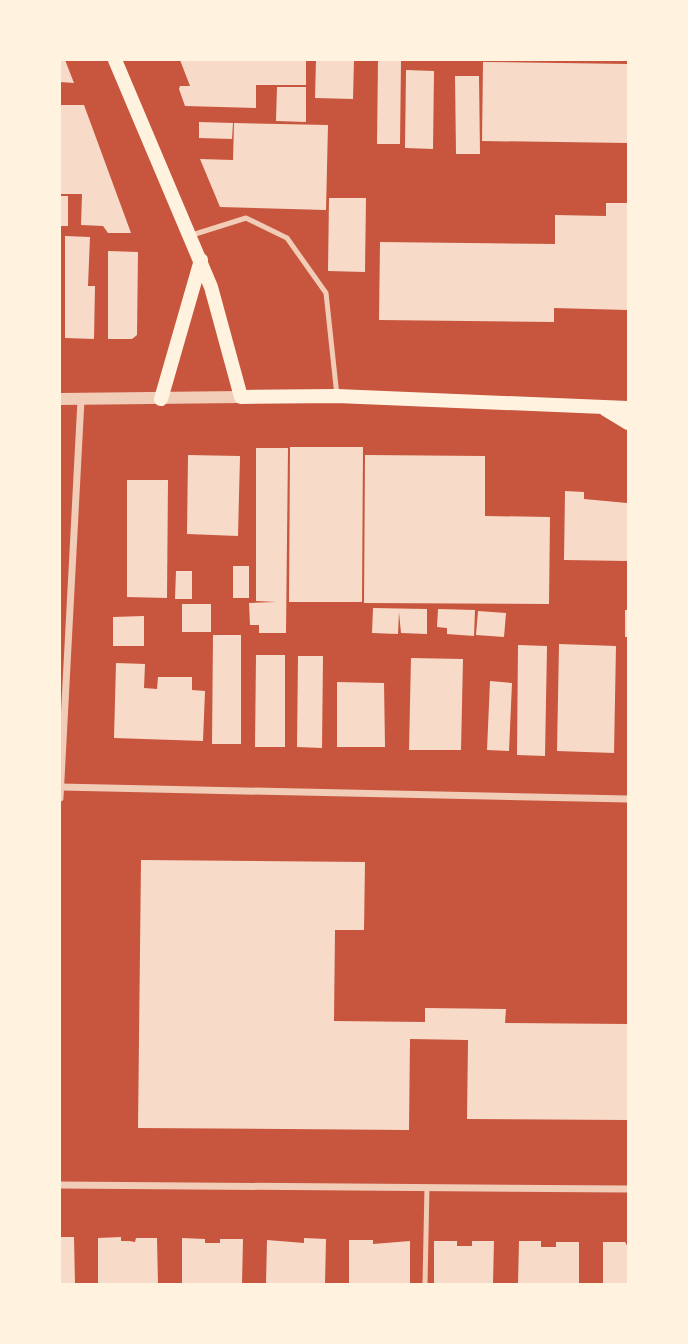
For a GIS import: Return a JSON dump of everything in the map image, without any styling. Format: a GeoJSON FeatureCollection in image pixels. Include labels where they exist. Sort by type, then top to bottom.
{"type":"FeatureCollection","features":[{"type":"Feature","properties":{"kind":"main road"},"geometry":{"type":"LineString","coordinates":[[115,60],[201,260],[241,397],[337,396],[628,408]]}},
{"type":"Feature","properties":{"kind":"main road"},"geometry":{"type":"LineString","coordinates":[[160,399],[171,354],[201,260]]}},
{"type":"Feature","properties":{"kind":"main road"},"geometry":{"type":"LineString","coordinates":[[603,408],[628,423]]}},
{"type":"Feature","properties":{"kind":"street"},"geometry":{"type":"LineString","coordinates":[[60,400],[241,397]]}},
{"type":"Feature","properties":{"kind":"street"},"geometry":{"type":"LineString","coordinates":[[60,798],[81,400]]}},
{"type":"Feature","properties":{"kind":"street"},"geometry":{"type":"LineString","coordinates":[[61,787],[628,799]]}},
{"type":"Feature","properties":{"kind":"street"},"geometry":{"type":"LineString","coordinates":[[60,1185],[628,1189]]}},
{"type":"Feature","properties":{"kind":"lane"},"geometry":{"type":"LineString","coordinates":[[191,235],[246,218],[287,238],[327,293],[337,396]]}},
{"type":"Feature","properties":{"kind":"lane"},"geometry":{"type":"LineString","coordinates":[[425,1284],[427,1187]]}},
{"type":"Feature","properties":{"kind":"building"},"geometry":{"type":"Polygon","coordinates":[[[60,60],[65,60],[74,83],[60,82],[60,60]]]}},
{"type":"Feature","properties":{"kind":"building"},"geometry":{"type":"Polygon","coordinates":[[[180,60],[306,60],[306,85],[256,85],[256,108],[185,106],[179,89],[180,86],[190,86],[180,60]]]}},
{"type":"Feature","properties":{"kind":"building"},"geometry":{"type":"Polygon","coordinates":[[[316,60],[354,60],[353,99],[315,98],[316,60]]]}},
{"type":"Feature","properties":{"kind":"building"},"geometry":{"type":"Polygon","coordinates":[[[378,61],[401,61],[400,144],[377,144],[378,61]]]}},
{"type":"Feature","properties":{"kind":"building"},"geometry":{"type":"Polygon","coordinates":[[[483,62],[628,64],[628,143],[482,141],[483,62]]]}},
{"type":"Feature","properties":{"kind":"building"},"geometry":{"type":"Polygon","coordinates":[[[406,70],[434,71],[433,149],[405,148],[406,70]]]}},
{"type":"Feature","properties":{"kind":"building"},"geometry":{"type":"Polygon","coordinates":[[[455,76],[479,76],[480,154],[456,154],[455,76]]]}},
{"type":"Feature","properties":{"kind":"building"},"geometry":{"type":"Polygon","coordinates":[[[277,87],[306,87],[306,122],[276,121],[277,87]]]}},
{"type":"Feature","properties":{"kind":"building"},"geometry":{"type":"Polygon","coordinates":[[[60,105],[84,105],[131,233],[108,233],[103,226],[81,225],[82,194],[60,194],[60,105]]]}},
{"type":"Feature","properties":{"kind":"building"},"geometry":{"type":"Polygon","coordinates":[[[199,122],[233,123],[232,139],[199,138],[199,122]]]}},
{"type":"Feature","properties":{"kind":"building"},"geometry":{"type":"Polygon","coordinates":[[[234,123],[328,125],[326,210],[220,207],[200,159],[233,160],[234,123]]]}},
{"type":"Feature","properties":{"kind":"building"},"geometry":{"type":"Polygon","coordinates":[[[60,196],[68,196],[68,226],[60,226],[60,196]]]}},
{"type":"Feature","properties":{"kind":"building"},"geometry":{"type":"Polygon","coordinates":[[[329,198],[366,198],[365,272],[328,271],[329,198]]]}},
{"type":"Feature","properties":{"kind":"building"},"geometry":{"type":"Polygon","coordinates":[[[606,203],[628,203],[628,310],[554,308],[554,322],[379,320],[380,242],[555,244],[555,215],[606,216],[606,203]]]}},
{"type":"Feature","properties":{"kind":"building"},"geometry":{"type":"Polygon","coordinates":[[[65,236],[90,237],[88,286],[95,286],[94,339],[65,338],[65,236]]]}},
{"type":"Feature","properties":{"kind":"building"},"geometry":{"type":"Polygon","coordinates":[[[108,251],[138,252],[137,335],[132,339],[108,339],[108,251]]]}},
{"type":"Feature","properties":{"kind":"building"},"geometry":{"type":"Polygon","coordinates":[[[290,447],[363,447],[362,602],[289,602],[290,447]]]}},
{"type":"Feature","properties":{"kind":"building"},"geometry":{"type":"Polygon","coordinates":[[[256,448],[288,448],[286,633],[259,633],[259,625],[250,625],[249,603],[277,602],[256,601],[256,448]]]}},
{"type":"Feature","properties":{"kind":"building"},"geometry":{"type":"Polygon","coordinates":[[[188,455],[240,456],[238,536],[187,534],[188,455]]]}},
{"type":"Feature","properties":{"kind":"building"},"geometry":{"type":"Polygon","coordinates":[[[365,455],[485,456],[485,516],[550,517],[549,604],[364,603],[365,455]]]}},
{"type":"Feature","properties":{"kind":"building"},"geometry":{"type":"Polygon","coordinates":[[[127,480],[168,480],[167,598],[127,597],[127,480]]]}},
{"type":"Feature","properties":{"kind":"building"},"geometry":{"type":"Polygon","coordinates":[[[565,491],[584,492],[584,499],[627,503],[628,561],[564,560],[565,491]]]}},
{"type":"Feature","properties":{"kind":"building"},"geometry":{"type":"Polygon","coordinates":[[[233,566],[249,566],[249,598],[233,598],[233,566]]]}},
{"type":"Feature","properties":{"kind":"building"},"geometry":{"type":"Polygon","coordinates":[[[176,571],[192,571],[192,599],[175,599],[176,571]]]}},
{"type":"Feature","properties":{"kind":"building"},"geometry":{"type":"Polygon","coordinates":[[[182,604],[211,604],[211,632],[182,632],[182,604]]]}},
{"type":"Feature","properties":{"kind":"building"},"geometry":{"type":"Polygon","coordinates":[[[373,608],[427,609],[427,634],[401,633],[399,612],[398,634],[372,633],[373,608]]]}},
{"type":"Feature","properties":{"kind":"building"},"geometry":{"type":"Polygon","coordinates":[[[438,609],[475,610],[474,636],[447,634],[447,628],[437,627],[438,609]]]}},
{"type":"Feature","properties":{"kind":"building"},"geometry":{"type":"Polygon","coordinates":[[[625,610],[628,610],[628,637],[625,637],[625,610]]]}},
{"type":"Feature","properties":{"kind":"building"},"geometry":{"type":"Polygon","coordinates":[[[478,611],[506,613],[504,637],[476,635],[478,611]]]}},
{"type":"Feature","properties":{"kind":"building"},"geometry":{"type":"Polygon","coordinates":[[[144,616],[144,646],[113,646],[113,617],[144,616]]]}},
{"type":"Feature","properties":{"kind":"building"},"geometry":{"type":"Polygon","coordinates":[[[213,635],[241,635],[241,744],[212,744],[213,635]]]}},
{"type":"Feature","properties":{"kind":"building"},"geometry":{"type":"Polygon","coordinates":[[[559,644],[616,646],[614,753],[557,751],[559,644]]]}},
{"type":"Feature","properties":{"kind":"building"},"geometry":{"type":"Polygon","coordinates":[[[518,645],[547,646],[545,756],[517,755],[518,645]]]}},
{"type":"Feature","properties":{"kind":"building"},"geometry":{"type":"Polygon","coordinates":[[[256,655],[285,655],[285,747],[255,747],[256,655]]]}},
{"type":"Feature","properties":{"kind":"building"},"geometry":{"type":"Polygon","coordinates":[[[298,656],[323,656],[322,748],[297,747],[298,656]]]}},
{"type":"Feature","properties":{"kind":"building"},"geometry":{"type":"Polygon","coordinates":[[[411,658],[463,659],[461,750],[409,750],[411,658]]]}},
{"type":"Feature","properties":{"kind":"building"},"geometry":{"type":"Polygon","coordinates":[[[116,663],[145,664],[144,688],[157,689],[158,677],[192,677],[192,690],[205,691],[203,741],[114,738],[116,663]]]}},
{"type":"Feature","properties":{"kind":"building"},"geometry":{"type":"Polygon","coordinates":[[[490,681],[512,683],[509,751],[487,750],[490,681]]]}},
{"type":"Feature","properties":{"kind":"building"},"geometry":{"type":"Polygon","coordinates":[[[337,682],[384,683],[385,747],[337,747],[337,682]]]}},
{"type":"Feature","properties":{"kind":"building"},"geometry":{"type":"Polygon","coordinates":[[[141,860],[365,862],[364,930],[335,930],[334,1021],[425,1022],[425,1008],[506,1009],[505,1023],[628,1024],[628,1120],[467,1119],[468,1040],[410,1039],[409,1130],[138,1128],[141,860]]]}},
{"type":"Feature","properties":{"kind":"building"},"geometry":{"type":"Polygon","coordinates":[[[60,1237],[74,1237],[75,1284],[60,1284],[60,1237]]]}},
{"type":"Feature","properties":{"kind":"building"},"geometry":{"type":"Polygon","coordinates":[[[121,1237],[121,1241],[135,1242],[136,1238],[157,1238],[158,1284],[98,1284],[98,1238],[121,1237]]]}},
{"type":"Feature","properties":{"kind":"building"},"geometry":{"type":"Polygon","coordinates":[[[182,1238],[205,1239],[205,1243],[220,1243],[220,1239],[243,1239],[242,1284],[182,1284],[182,1238]]]}},
{"type":"Feature","properties":{"kind":"building"},"geometry":{"type":"Polygon","coordinates":[[[304,1238],[326,1239],[325,1284],[266,1284],[267,1240],[304,1243],[304,1238]]]}},
{"type":"Feature","properties":{"kind":"building"},"geometry":{"type":"Polygon","coordinates":[[[349,1240],[373,1240],[373,1244],[410,1241],[410,1284],[349,1284],[349,1240]]]}},
{"type":"Feature","properties":{"kind":"building"},"geometry":{"type":"Polygon","coordinates":[[[434,1241],[457,1241],[457,1246],[472,1246],[472,1241],[494,1241],[493,1284],[434,1284],[434,1241]]]}},
{"type":"Feature","properties":{"kind":"building"},"geometry":{"type":"Polygon","coordinates":[[[519,1241],[541,1241],[541,1247],[556,1247],[556,1242],[579,1242],[579,1284],[518,1284],[519,1241]]]}},
{"type":"Feature","properties":{"kind":"building"},"geometry":{"type":"Polygon","coordinates":[[[603,1242],[625,1242],[628,1247],[628,1284],[603,1284],[603,1242]]]}}]}
